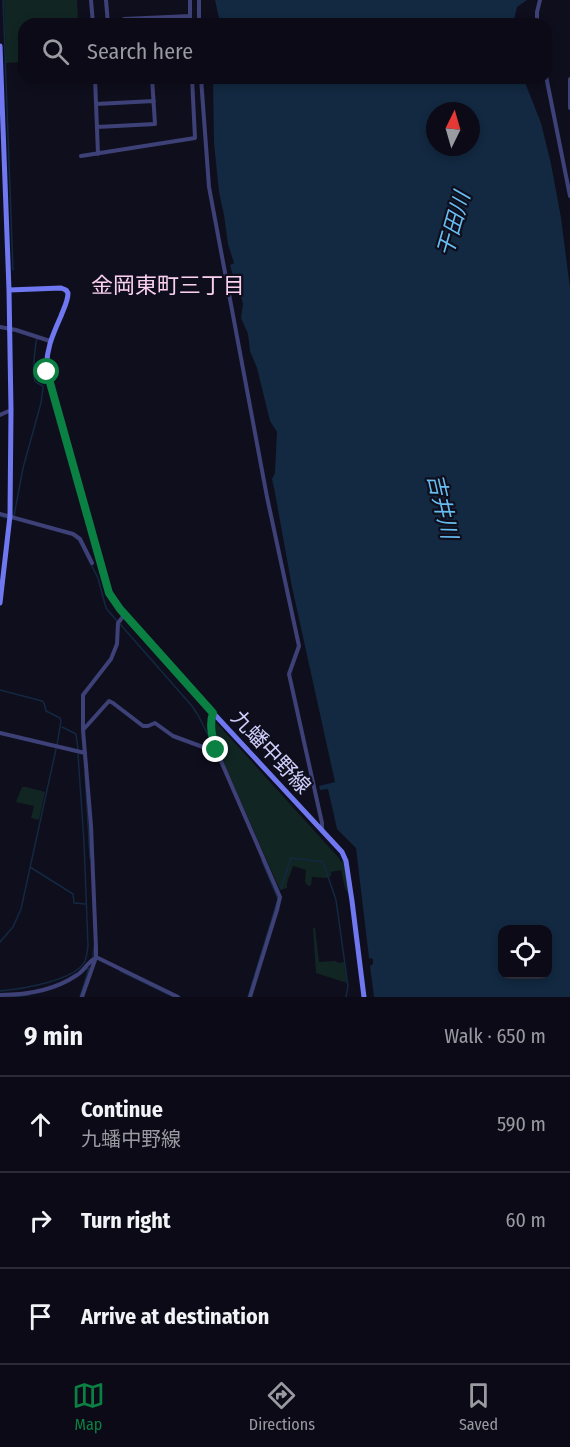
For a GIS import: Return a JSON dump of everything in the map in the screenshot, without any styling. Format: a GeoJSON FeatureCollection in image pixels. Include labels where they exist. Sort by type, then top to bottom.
{"type":"FeatureCollection","features":[{"type":"Feature","properties":{"kind":"main road"},"geometry":{"type":"LineString","coordinates":[[0,46],[10,329],[10,516],[0,603]]}},
{"type":"Feature","properties":{"kind":"main road","name":"九蟠中野線"},"geometry":{"type":"LineString","coordinates":[[9,290],[61,288],[67,291],[69,295],[67,303],[50,341],[46,364],[112,599],[213,713],[342,852],[352,901],[364,997]]}},
{"type":"Feature","properties":{"kind":"street"},"geometry":{"type":"LineString","coordinates":[[91,0],[92,18]]}},
{"type":"Feature","properties":{"kind":"street"},"geometry":{"type":"LineString","coordinates":[[106,0],[108,18]]}},
{"type":"Feature","properties":{"kind":"street"},"geometry":{"type":"LineString","coordinates":[[146,18],[190,16],[190,0]]}},
{"type":"Feature","properties":{"kind":"street"},"geometry":{"type":"LineString","coordinates":[[199,0],[199,18]]}},
{"type":"Feature","properties":{"kind":"street"},"geometry":{"type":"LineString","coordinates":[[537,18],[540,0]]}},
{"type":"Feature","properties":{"kind":"street"},"geometry":{"type":"LineString","coordinates":[[570,79],[570,108]]}},
{"type":"Feature","properties":{"kind":"street"},"geometry":{"type":"LineString","coordinates":[[95,84],[98,154]]}},
{"type":"Feature","properties":{"kind":"street"},"geometry":{"type":"LineString","coordinates":[[97,127],[155,124],[151,84]]}},
{"type":"Feature","properties":{"kind":"street"},"geometry":{"type":"LineString","coordinates":[[81,156],[195,138],[192,84]]}},
{"type":"Feature","properties":{"kind":"street"},"geometry":{"type":"LineString","coordinates":[[201,84],[209,187],[267,497],[299,645],[289,675],[322,831]]}},
{"type":"Feature","properties":{"kind":"street"},"geometry":{"type":"LineString","coordinates":[[548,84],[570,196]]}},
{"type":"Feature","properties":{"kind":"street"},"geometry":{"type":"LineString","coordinates":[[96,104],[154,101]]}},
{"type":"Feature","properties":{"kind":"street"},"geometry":{"type":"LineString","coordinates":[[0,327],[50,341]]}},
{"type":"Feature","properties":{"kind":"street"},"geometry":{"type":"LineString","coordinates":[[0,415],[10,411]]}},
{"type":"Feature","properties":{"kind":"street"},"geometry":{"type":"LineString","coordinates":[[0,514],[73,534],[80,539],[92,562]]}},
{"type":"Feature","properties":{"kind":"street"},"geometry":{"type":"LineString","coordinates":[[82,997],[95,958],[93,874],[84,753],[83,695],[111,659],[117,644],[119,622],[125,614]]}},
{"type":"Feature","properties":{"kind":"street"},"geometry":{"type":"LineString","coordinates":[[83,730],[109,701],[141,725],[146,727],[155,723],[173,736],[216,750]]}},
{"type":"Feature","properties":{"kind":"street"},"geometry":{"type":"LineString","coordinates":[[213,713],[211,716],[214,745],[280,897],[250,997]]}},
{"type":"Feature","properties":{"kind":"street"},"geometry":{"type":"LineString","coordinates":[[0,733],[84,753]]}},
{"type":"Feature","properties":{"kind":"street"},"geometry":{"type":"LineString","coordinates":[[0,995],[19,995],[56,985],[78,974],[95,958]]}},
{"type":"Feature","properties":{"kind":"street"},"geometry":{"type":"LineString","coordinates":[[95,958],[178,997]]}},
{"type":"Feature","properties":{"kind":"green space"},"geometry":{"type":"Polygon","coordinates":[[[4,0],[77,0],[78,18],[18,18],[18,62],[6,63],[4,0]]]}},
{"type":"Feature","properties":{"kind":"green space"},"geometry":{"type":"Polygon","coordinates":[[[214,720],[341,862],[344,861],[349,895],[341,870],[331,872],[331,876],[327,878],[312,877],[309,886],[305,881],[306,870],[293,866],[287,888],[280,890],[215,743],[214,720]]]}},
{"type":"Feature","properties":{"kind":"green space"},"geometry":{"type":"Polygon","coordinates":[[[22,787],[45,792],[39,820],[31,818],[34,806],[16,802],[22,787]]]}},
{"type":"Feature","properties":{"kind":"green space"},"geometry":{"type":"Polygon","coordinates":[[[313,928],[315,928],[319,962],[344,962],[347,983],[316,973],[313,928]]]}},
{"type":"Feature","properties":{"kind":"water"},"geometry":{"type":"Polygon","coordinates":[[[215,0],[527,0],[517,7],[514,18],[219,18],[215,0]]]}},
{"type":"Feature","properties":{"kind":"water"},"geometry":{"type":"Polygon","coordinates":[[[213,84],[526,84],[541,123],[551,164],[570,288],[570,997],[374,997],[370,966],[373,964],[373,959],[369,958],[356,848],[337,829],[328,789],[320,790],[319,786],[335,782],[292,587],[272,479],[275,473],[277,432],[270,421],[257,368],[250,351],[248,334],[241,318],[243,304],[239,290],[242,284],[235,283],[230,265],[234,263],[228,244],[214,143],[213,84]]]}},
{"type":"Feature","properties":{"kind":"waterway"},"geometry":{"type":"LineString","coordinates":[[3,0],[13,270]]}},
{"type":"Feature","properties":{"kind":"waterway"},"geometry":{"type":"LineString","coordinates":[[14,516],[23,468],[43,388],[34,378],[37,338]]}},
{"type":"Feature","properties":{"kind":"waterway"},"geometry":{"type":"LineString","coordinates":[[0,516],[6,518]]}},
{"type":"Feature","properties":{"kind":"waterway"},"geometry":{"type":"LineString","coordinates":[[78,539],[98,578],[106,608],[117,621]]}},
{"type":"Feature","properties":{"kind":"waterway"},"geometry":{"type":"LineString","coordinates":[[120,624],[192,706],[212,743]]}},
{"type":"Feature","properties":{"kind":"waterway"},"geometry":{"type":"LineString","coordinates":[[0,690],[42,701],[46,711],[60,718],[57,745]]}},
{"type":"Feature","properties":{"kind":"waterway"},"geometry":{"type":"LineString","coordinates":[[62,727],[76,734],[78,749]]}},
{"type":"Feature","properties":{"kind":"waterway"},"geometry":{"type":"LineString","coordinates":[[0,942],[13,927],[21,909],[56,749]]}},
{"type":"Feature","properties":{"kind":"waterway"},"geometry":{"type":"LineString","coordinates":[[0,991],[59,979],[79,968],[86,959],[88,946],[84,842],[78,754]]}},
{"type":"Feature","properties":{"kind":"waterway"},"geometry":{"type":"LineString","coordinates":[[85,773],[90,858]]}},
{"type":"Feature","properties":{"kind":"waterway"},"geometry":{"type":"LineString","coordinates":[[281,888],[291,858],[323,862],[336,900],[348,986],[346,997]]}},
{"type":"Feature","properties":{"kind":"waterway"},"geometry":{"type":"LineString","coordinates":[[248,997],[278,899],[262,861]]}},
{"type":"Feature","properties":{"kind":"waterway"},"geometry":{"type":"LineString","coordinates":[[30,867],[73,894],[74,903],[85,904]]}},
{"type":"Feature","properties":{"kind":"waterway"},"geometry":{"type":"LineString","coordinates":[[93,957],[94,946]]}},
{"type":"Feature","properties":{"kind":"waterway"},"geometry":{"type":"LineString","coordinates":[[75,978],[88,968]]}},
{"type":"Feature","properties":{"kind":"waterway"},"geometry":{"type":"LineString","coordinates":[[80,997],[89,968]]}},
{"type":"Feature","properties":{"kind":"waterway"},"geometry":{"type":"LineString","coordinates":[[120,971],[172,996]]}},
{"type":"Feature","properties":{"kind":"waterway"},"geometry":{"type":"LineString","coordinates":[[12,997],[29,995]]}},
{"type":"Feature","properties":{"kind":"district","name":"金岡東町三丁目"},"geometry":{"type":"Point","coordinates":[168,285]}},
{"type":"Feature","properties":{"kind":"route"},"geometry":{"type":"LineString","coordinates":[[47,372],[109,593],[120,609],[213,713],[211,716],[216,750]]}},
{"type":"Feature","properties":{"kind":"water label","name":"干田川"},"geometry":{"type":"Point","coordinates":[453,224]}},
{"type":"Feature","properties":{"kind":"water label","name":"吉井川"},"geometry":{"type":"Point","coordinates":[443,506]}}]}
